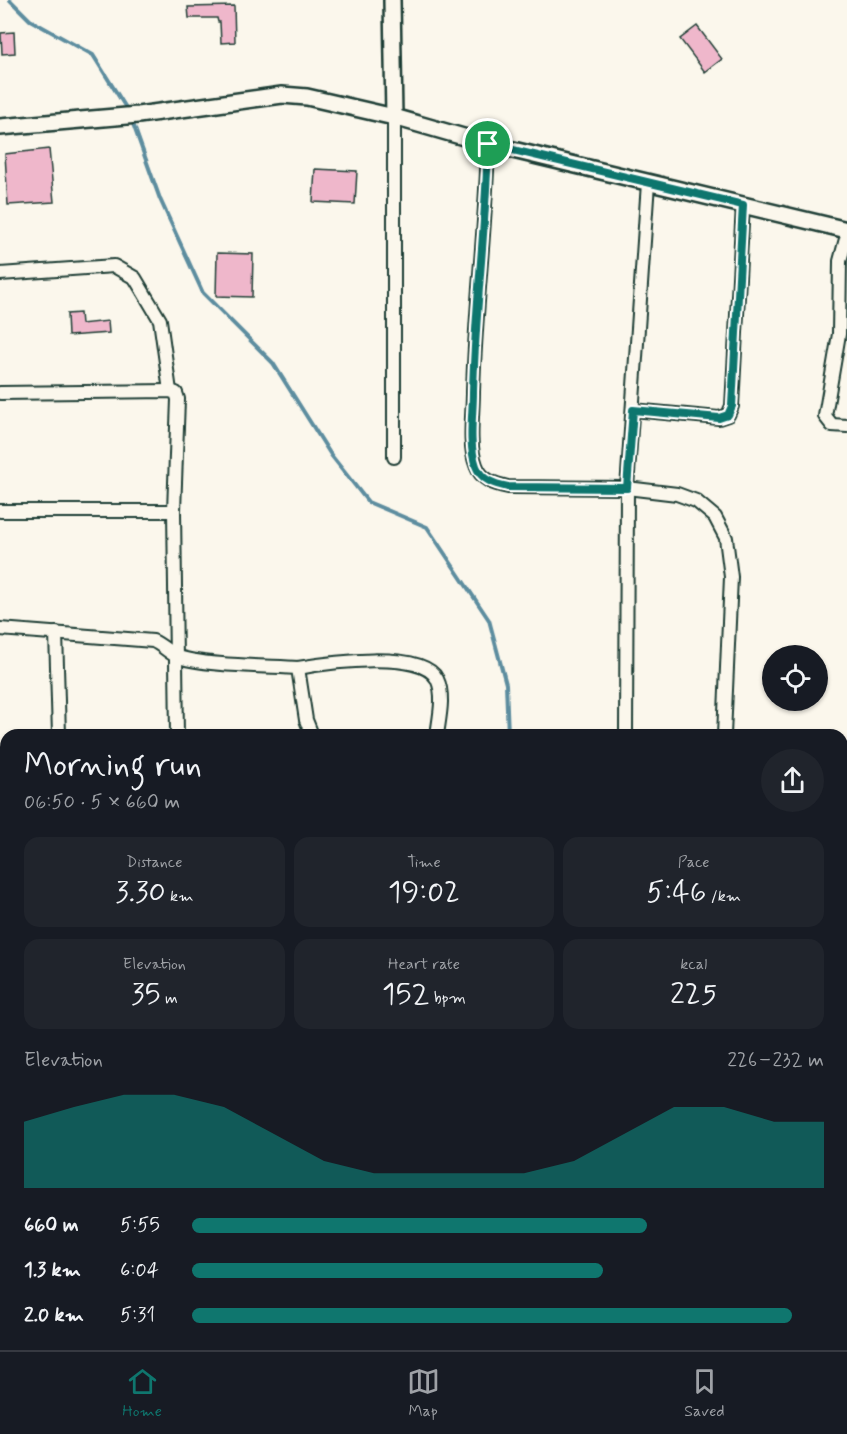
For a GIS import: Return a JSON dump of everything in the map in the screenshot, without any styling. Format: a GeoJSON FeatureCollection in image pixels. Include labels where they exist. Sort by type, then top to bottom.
{"type":"FeatureCollection","features":[{"type":"Feature","properties":{"kind":"street"},"geometry":{"type":"LineString","coordinates":[[392,0],[394,457]]}},
{"type":"Feature","properties":{"kind":"street"},"geometry":{"type":"LineString","coordinates":[[0,126],[138,115],[282,95],[345,104],[488,144],[847,230]]}},
{"type":"Feature","properties":{"kind":"street"},"geometry":{"type":"LineString","coordinates":[[488,144],[475,342],[472,438],[476,467],[483,478],[495,485],[508,487],[627,488],[677,494],[696,501],[715,517],[726,538],[731,577],[724,729]]}},
{"type":"Feature","properties":{"kind":"street"},"geometry":{"type":"LineString","coordinates":[[626,729],[627,488],[648,183]]}},
{"type":"Feature","properties":{"kind":"street"},"geometry":{"type":"LineString","coordinates":[[633,410],[719,418],[728,415],[732,406],[743,205]]}},
{"type":"Feature","properties":{"kind":"street"},"geometry":{"type":"LineString","coordinates":[[847,235],[840,261],[839,334],[825,416],[827,422],[832,425],[847,426]]}},
{"type":"Feature","properties":{"kind":"street"},"geometry":{"type":"LineString","coordinates":[[0,274],[114,266],[135,278],[160,320],[170,391]]}},
{"type":"Feature","properties":{"kind":"street"},"geometry":{"type":"LineString","coordinates":[[0,393],[170,391],[176,393],[178,399],[174,512],[177,729]]}},
{"type":"Feature","properties":{"kind":"street"},"geometry":{"type":"LineString","coordinates":[[0,512],[174,512]]}},
{"type":"Feature","properties":{"kind":"street"},"geometry":{"type":"LineString","coordinates":[[0,629],[153,641],[167,647],[175,655],[204,661],[298,668],[399,660],[423,667],[437,678],[439,687],[437,729]]}},
{"type":"Feature","properties":{"kind":"street"},"geometry":{"type":"LineString","coordinates":[[56,633],[60,729]]}},
{"type":"Feature","properties":{"kind":"street"},"geometry":{"type":"LineString","coordinates":[[298,668],[306,720],[310,729]]}},
{"type":"Feature","properties":{"kind":"building"},"geometry":{"type":"Polygon","coordinates":[[[234,6],[235,42],[221,43],[220,22],[217,18],[189,18],[188,7],[234,6]]]}},
{"type":"Feature","properties":{"kind":"building"},"geometry":{"type":"Polygon","coordinates":[[[697,26],[722,59],[705,72],[680,39],[697,26]]]}},
{"type":"Feature","properties":{"kind":"building"},"geometry":{"type":"Polygon","coordinates":[[[14,32],[15,53],[2,54],[1,33],[14,32]]]}},
{"type":"Feature","properties":{"kind":"building"},"geometry":{"type":"Polygon","coordinates":[[[49,149],[54,202],[8,205],[5,154],[49,149]]]}},
{"type":"Feature","properties":{"kind":"building"},"geometry":{"type":"Polygon","coordinates":[[[315,169],[357,171],[355,204],[313,202],[315,169]]]}},
{"type":"Feature","properties":{"kind":"building"},"geometry":{"type":"Polygon","coordinates":[[[217,253],[253,254],[252,297],[216,296],[217,253]]]}},
{"type":"Feature","properties":{"kind":"building"},"geometry":{"type":"Polygon","coordinates":[[[80,313],[81,324],[108,321],[109,333],[68,336],[67,314],[80,313]]]}},
{"type":"Feature","properties":{"kind":"waterway"},"geometry":{"type":"LineString","coordinates":[[10,0],[30,20],[93,55],[128,111]]}},
{"type":"Feature","properties":{"kind":"waterway"},"geometry":{"type":"LineString","coordinates":[[131,118],[160,199],[203,293],[273,363],[331,455],[368,502],[427,527],[489,620],[506,684],[508,729]]}},
{"type":"Feature","properties":{"kind":"route"},"geometry":{"type":"LineString","coordinates":[[488,144],[743,205],[732,406],[728,415],[719,418],[633,410],[627,488],[508,487],[495,485],[483,478],[476,467],[472,438],[475,342],[488,144]]}}]}
